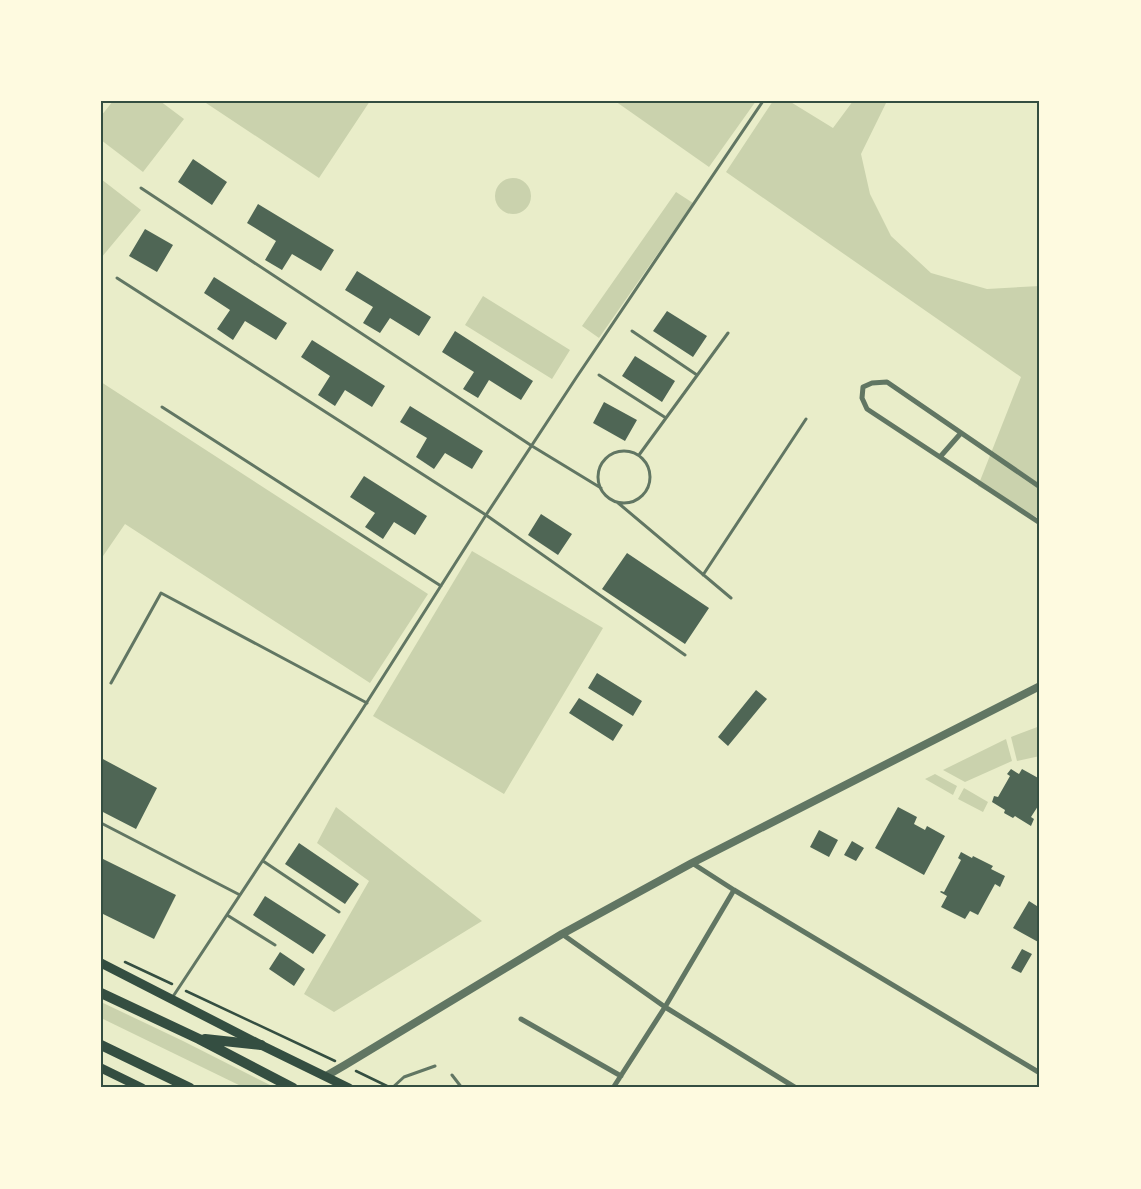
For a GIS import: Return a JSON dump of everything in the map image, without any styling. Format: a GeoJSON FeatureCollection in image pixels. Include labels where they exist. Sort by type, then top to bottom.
{"type":"FeatureCollection","features":[{"type":"Feature","properties":{"kind":"highway"},"geometry":{"type":"LineString","coordinates":[[101,993],[199,1039],[293,1088]]}},
{"type":"Feature","properties":{"kind":"highway"},"geometry":{"type":"LineString","coordinates":[[199,1039],[261,1045]]}},
{"type":"Feature","properties":{"kind":"highway"},"geometry":{"type":"LineString","coordinates":[[101,1045],[190,1088]]}},
{"type":"Feature","properties":{"kind":"main road"},"geometry":{"type":"LineString","coordinates":[[101,963],[349,1088]]}},
{"type":"Feature","properties":{"kind":"main road"},"geometry":{"type":"LineString","coordinates":[[101,1068],[142,1088]]}},
{"type":"Feature","properties":{"kind":"street"},"geometry":{"type":"LineString","coordinates":[[1040,487],[887,382],[872,383],[863,387],[862,398],[867,409],[1040,523]]}},
{"type":"Feature","properties":{"kind":"street"},"geometry":{"type":"LineString","coordinates":[[940,457],[961,433]]}},
{"type":"Feature","properties":{"kind":"street"},"geometry":{"type":"LineString","coordinates":[[326,1076],[562,934],[692,863],[1040,686]]}},
{"type":"Feature","properties":{"kind":"street"},"geometry":{"type":"LineString","coordinates":[[692,863],[1040,1073]]}},
{"type":"Feature","properties":{"kind":"street"},"geometry":{"type":"LineString","coordinates":[[613,1088],[734,890]]}},
{"type":"Feature","properties":{"kind":"street"},"geometry":{"type":"LineString","coordinates":[[562,934],[664,1007],[796,1088]]}},
{"type":"Feature","properties":{"kind":"street"},"geometry":{"type":"LineString","coordinates":[[521,1019],[621,1076]]}},
{"type":"Feature","properties":{"kind":"lane"},"geometry":{"type":"LineString","coordinates":[[172,999],[367,703],[486,515],[576,378],[763,101]]}},
{"type":"Feature","properties":{"kind":"lane"},"geometry":{"type":"LineString","coordinates":[[141,188],[532,446],[601,488],[610,498],[622,503],[636,500],[646,491],[650,472],[639,455],[633,452],[619,451],[607,457],[600,468],[598,475],[601,488]]}},
{"type":"Feature","properties":{"kind":"lane"},"geometry":{"type":"LineString","coordinates":[[117,278],[486,515],[685,655]]}},
{"type":"Feature","properties":{"kind":"lane"},"geometry":{"type":"LineString","coordinates":[[632,331],[697,375]]}},
{"type":"Feature","properties":{"kind":"lane"},"geometry":{"type":"LineString","coordinates":[[639,455],[728,333]]}},
{"type":"Feature","properties":{"kind":"lane"},"geometry":{"type":"LineString","coordinates":[[598,375],[666,418]]}},
{"type":"Feature","properties":{"kind":"lane"},"geometry":{"type":"LineString","coordinates":[[162,407],[441,586]]}},
{"type":"Feature","properties":{"kind":"lane"},"geometry":{"type":"LineString","coordinates":[[704,575],[806,419]]}},
{"type":"Feature","properties":{"kind":"lane"},"geometry":{"type":"LineString","coordinates":[[616,501],[731,598]]}},
{"type":"Feature","properties":{"kind":"lane"},"geometry":{"type":"LineString","coordinates":[[111,683],[161,593],[367,703]]}},
{"type":"Feature","properties":{"kind":"lane"},"geometry":{"type":"LineString","coordinates":[[101,823],[240,895]]}},
{"type":"Feature","properties":{"kind":"lane"},"geometry":{"type":"LineString","coordinates":[[263,861],[339,912]]}},
{"type":"Feature","properties":{"kind":"lane"},"geometry":{"type":"LineString","coordinates":[[227,915],[275,945]]}},
{"type":"Feature","properties":{"kind":"lane"},"geometry":{"type":"LineString","coordinates":[[391,1088],[404,1077],[435,1066]]}},
{"type":"Feature","properties":{"kind":"lane"},"geometry":{"type":"LineString","coordinates":[[452,1075],[462,1088]]}},
{"type":"Feature","properties":{"kind":"path"},"geometry":{"type":"LineString","coordinates":[[119,959],[391,1088]]}},
{"type":"Feature","properties":{"kind":"green space"},"geometry":{"type":"Polygon","coordinates":[[[113,101],[160,101],[184,119],[143,172],[101,140],[101,116],[113,101]]]}},
{"type":"Feature","properties":{"kind":"green space"},"geometry":{"type":"Polygon","coordinates":[[[203,101],[370,101],[319,178],[203,101]]]}},
{"type":"Feature","properties":{"kind":"green space"},"geometry":{"type":"Polygon","coordinates":[[[615,101],[756,101],[709,167],[615,101]]]}},
{"type":"Feature","properties":{"kind":"green space"},"geometry":{"type":"Polygon","coordinates":[[[773,101],[789,101],[833,128],[853,101],[887,101],[861,154],[870,194],[891,236],[931,273],[987,289],[1040,286],[1040,519],[978,486],[1021,377],[726,172],[773,101]]]}},
{"type":"Feature","properties":{"kind":"green space"},"geometry":{"type":"Polygon","coordinates":[[[513,178],[520,179],[526,183],[530,189],[530,203],[526,209],[520,213],[513,214],[506,213],[500,209],[496,203],[495,196],[496,189],[500,183],[506,179],[513,178]]]}},
{"type":"Feature","properties":{"kind":"green space"},"geometry":{"type":"Polygon","coordinates":[[[101,179],[141,210],[101,258],[101,179]]]}},
{"type":"Feature","properties":{"kind":"green space"},"geometry":{"type":"Polygon","coordinates":[[[676,192],[693,203],[599,338],[582,326],[676,192]]]}},
{"type":"Feature","properties":{"kind":"green space"},"geometry":{"type":"Polygon","coordinates":[[[483,296],[570,350],[552,379],[465,325],[483,296]]]}},
{"type":"Feature","properties":{"kind":"green space"},"geometry":{"type":"Polygon","coordinates":[[[101,382],[428,594],[370,683],[125,524],[101,559],[101,382]]]}},
{"type":"Feature","properties":{"kind":"green space"},"geometry":{"type":"Polygon","coordinates":[[[472,551],[603,628],[504,794],[373,716],[472,551]]]}},
{"type":"Feature","properties":{"kind":"green space"},"geometry":{"type":"Polygon","coordinates":[[[1040,726],[1040,756],[1017,761],[1011,737],[1040,726]]]}},
{"type":"Feature","properties":{"kind":"green space"},"geometry":{"type":"Polygon","coordinates":[[[1006,739],[1012,761],[965,782],[943,770],[1006,739]]]}},
{"type":"Feature","properties":{"kind":"green space"},"geometry":{"type":"Polygon","coordinates":[[[935,774],[957,786],[953,795],[925,779],[935,774]]]}},
{"type":"Feature","properties":{"kind":"green space"},"geometry":{"type":"Polygon","coordinates":[[[964,788],[988,802],[983,812],[958,799],[964,788]]]}},
{"type":"Feature","properties":{"kind":"green space"},"geometry":{"type":"Polygon","coordinates":[[[336,807],[482,921],[334,1012],[304,994],[369,881],[317,843],[336,807]]]}},
{"type":"Feature","properties":{"kind":"green space"},"geometry":{"type":"Polygon","coordinates":[[[101,1002],[276,1088],[245,1088],[101,1018],[101,1002]]]}},
{"type":"Feature","properties":{"kind":"building"},"geometry":{"type":"Polygon","coordinates":[[[193,159],[227,182],[212,205],[178,182],[193,159]]]}},
{"type":"Feature","properties":{"kind":"building"},"geometry":{"type":"Polygon","coordinates":[[[258,204],[334,250],[321,271],[292,254],[282,270],[265,260],[276,241],[247,223],[258,204]]]}},
{"type":"Feature","properties":{"kind":"building"},"geometry":{"type":"Polygon","coordinates":[[[145,229],[173,245],[157,272],[129,256],[145,229]]]}},
{"type":"Feature","properties":{"kind":"building"},"geometry":{"type":"Polygon","coordinates":[[[357,271],[431,317],[419,336],[390,318],[380,333],[363,323],[373,307],[345,290],[357,271]]]}},
{"type":"Feature","properties":{"kind":"building"},"geometry":{"type":"Polygon","coordinates":[[[214,277],[287,323],[276,340],[245,321],[233,340],[217,329],[230,310],[204,293],[214,277]]]}},
{"type":"Feature","properties":{"kind":"building"},"geometry":{"type":"Polygon","coordinates":[[[667,311],[707,336],[693,357],[653,331],[667,311]]]}},
{"type":"Feature","properties":{"kind":"building"},"geometry":{"type":"Polygon","coordinates":[[[455,331],[533,381],[521,400],[489,380],[478,398],[463,389],[474,372],[442,352],[455,331]]]}},
{"type":"Feature","properties":{"kind":"building"},"geometry":{"type":"Polygon","coordinates":[[[312,340],[385,386],[372,407],[345,390],[335,406],[318,395],[330,376],[301,357],[312,340]]]}},
{"type":"Feature","properties":{"kind":"building"},"geometry":{"type":"Polygon","coordinates":[[[635,356],[675,381],[662,402],[622,376],[635,356]]]}},
{"type":"Feature","properties":{"kind":"building"},"geometry":{"type":"Polygon","coordinates":[[[604,402],[637,420],[625,441],[593,423],[604,402]]]}},
{"type":"Feature","properties":{"kind":"building"},"geometry":{"type":"Polygon","coordinates":[[[410,406],[483,451],[472,469],[445,453],[434,469],[416,457],[427,438],[400,422],[410,406]]]}},
{"type":"Feature","properties":{"kind":"building"},"geometry":{"type":"Polygon","coordinates":[[[364,476],[427,516],[415,535],[394,522],[383,539],[365,527],[375,513],[350,497],[364,476]]]}},
{"type":"Feature","properties":{"kind":"building"},"geometry":{"type":"Polygon","coordinates":[[[541,514],[572,534],[558,555],[528,535],[541,514]]]}},
{"type":"Feature","properties":{"kind":"building"},"geometry":{"type":"Polygon","coordinates":[[[627,553],[709,608],[685,644],[602,589],[627,553]]]}},
{"type":"Feature","properties":{"kind":"building"},"geometry":{"type":"Polygon","coordinates":[[[597,673],[642,701],[633,716],[588,688],[597,673]]]}},
{"type":"Feature","properties":{"kind":"building"},"geometry":{"type":"Polygon","coordinates":[[[756,690],[767,699],[728,746],[718,737],[756,690]]]}},
{"type":"Feature","properties":{"kind":"building"},"geometry":{"type":"Polygon","coordinates":[[[579,698],[623,725],[613,741],[569,713],[579,698]]]}},
{"type":"Feature","properties":{"kind":"building"},"geometry":{"type":"Polygon","coordinates":[[[101,758],[157,788],[136,829],[101,811],[101,758]]]}},
{"type":"Feature","properties":{"kind":"building"},"geometry":{"type":"Polygon","coordinates":[[[1011,769],[1019,774],[1022,769],[1040,779],[1040,803],[1031,817],[1034,819],[1031,826],[1015,816],[1013,818],[1004,813],[1005,810],[992,802],[994,796],[998,797],[1010,776],[1007,774],[1011,769]]]}},
{"type":"Feature","properties":{"kind":"building"},"geometry":{"type":"Polygon","coordinates":[[[898,807],[917,817],[914,824],[925,830],[927,826],[945,836],[924,875],[875,848],[898,807]]]}},
{"type":"Feature","properties":{"kind":"building"},"geometry":{"type":"Polygon","coordinates":[[[819,830],[838,840],[829,857],[810,847],[819,830]]]}},
{"type":"Feature","properties":{"kind":"building"},"geometry":{"type":"Polygon","coordinates":[[[852,841],[864,848],[856,861],[844,855],[852,841]]]}},
{"type":"Feature","properties":{"kind":"building"},"geometry":{"type":"Polygon","coordinates":[[[299,843],[359,884],[345,904],[285,864],[299,843]]]}},
{"type":"Feature","properties":{"kind":"building"},"geometry":{"type":"Polygon","coordinates":[[[961,852],[993,866],[991,869],[1005,876],[1000,887],[995,884],[978,915],[970,911],[965,919],[941,907],[947,896],[940,892],[944,892],[961,860],[958,858],[961,852]]]}},
{"type":"Feature","properties":{"kind":"building"},"geometry":{"type":"Polygon","coordinates":[[[101,858],[176,895],[154,939],[101,913],[101,858]]]}},
{"type":"Feature","properties":{"kind":"building"},"geometry":{"type":"Polygon","coordinates":[[[265,896],[326,935],[313,954],[253,915],[265,896]]]}},
{"type":"Feature","properties":{"kind":"building"},"geometry":{"type":"Polygon","coordinates":[[[1029,901],[1040,908],[1040,943],[1013,928],[1029,901]]]}},
{"type":"Feature","properties":{"kind":"building"},"geometry":{"type":"Polygon","coordinates":[[[1022,949],[1032,954],[1021,973],[1011,968],[1022,949]]]}},
{"type":"Feature","properties":{"kind":"building"},"geometry":{"type":"Polygon","coordinates":[[[280,952],[305,969],[294,986],[269,969],[280,952]]]}}]}
